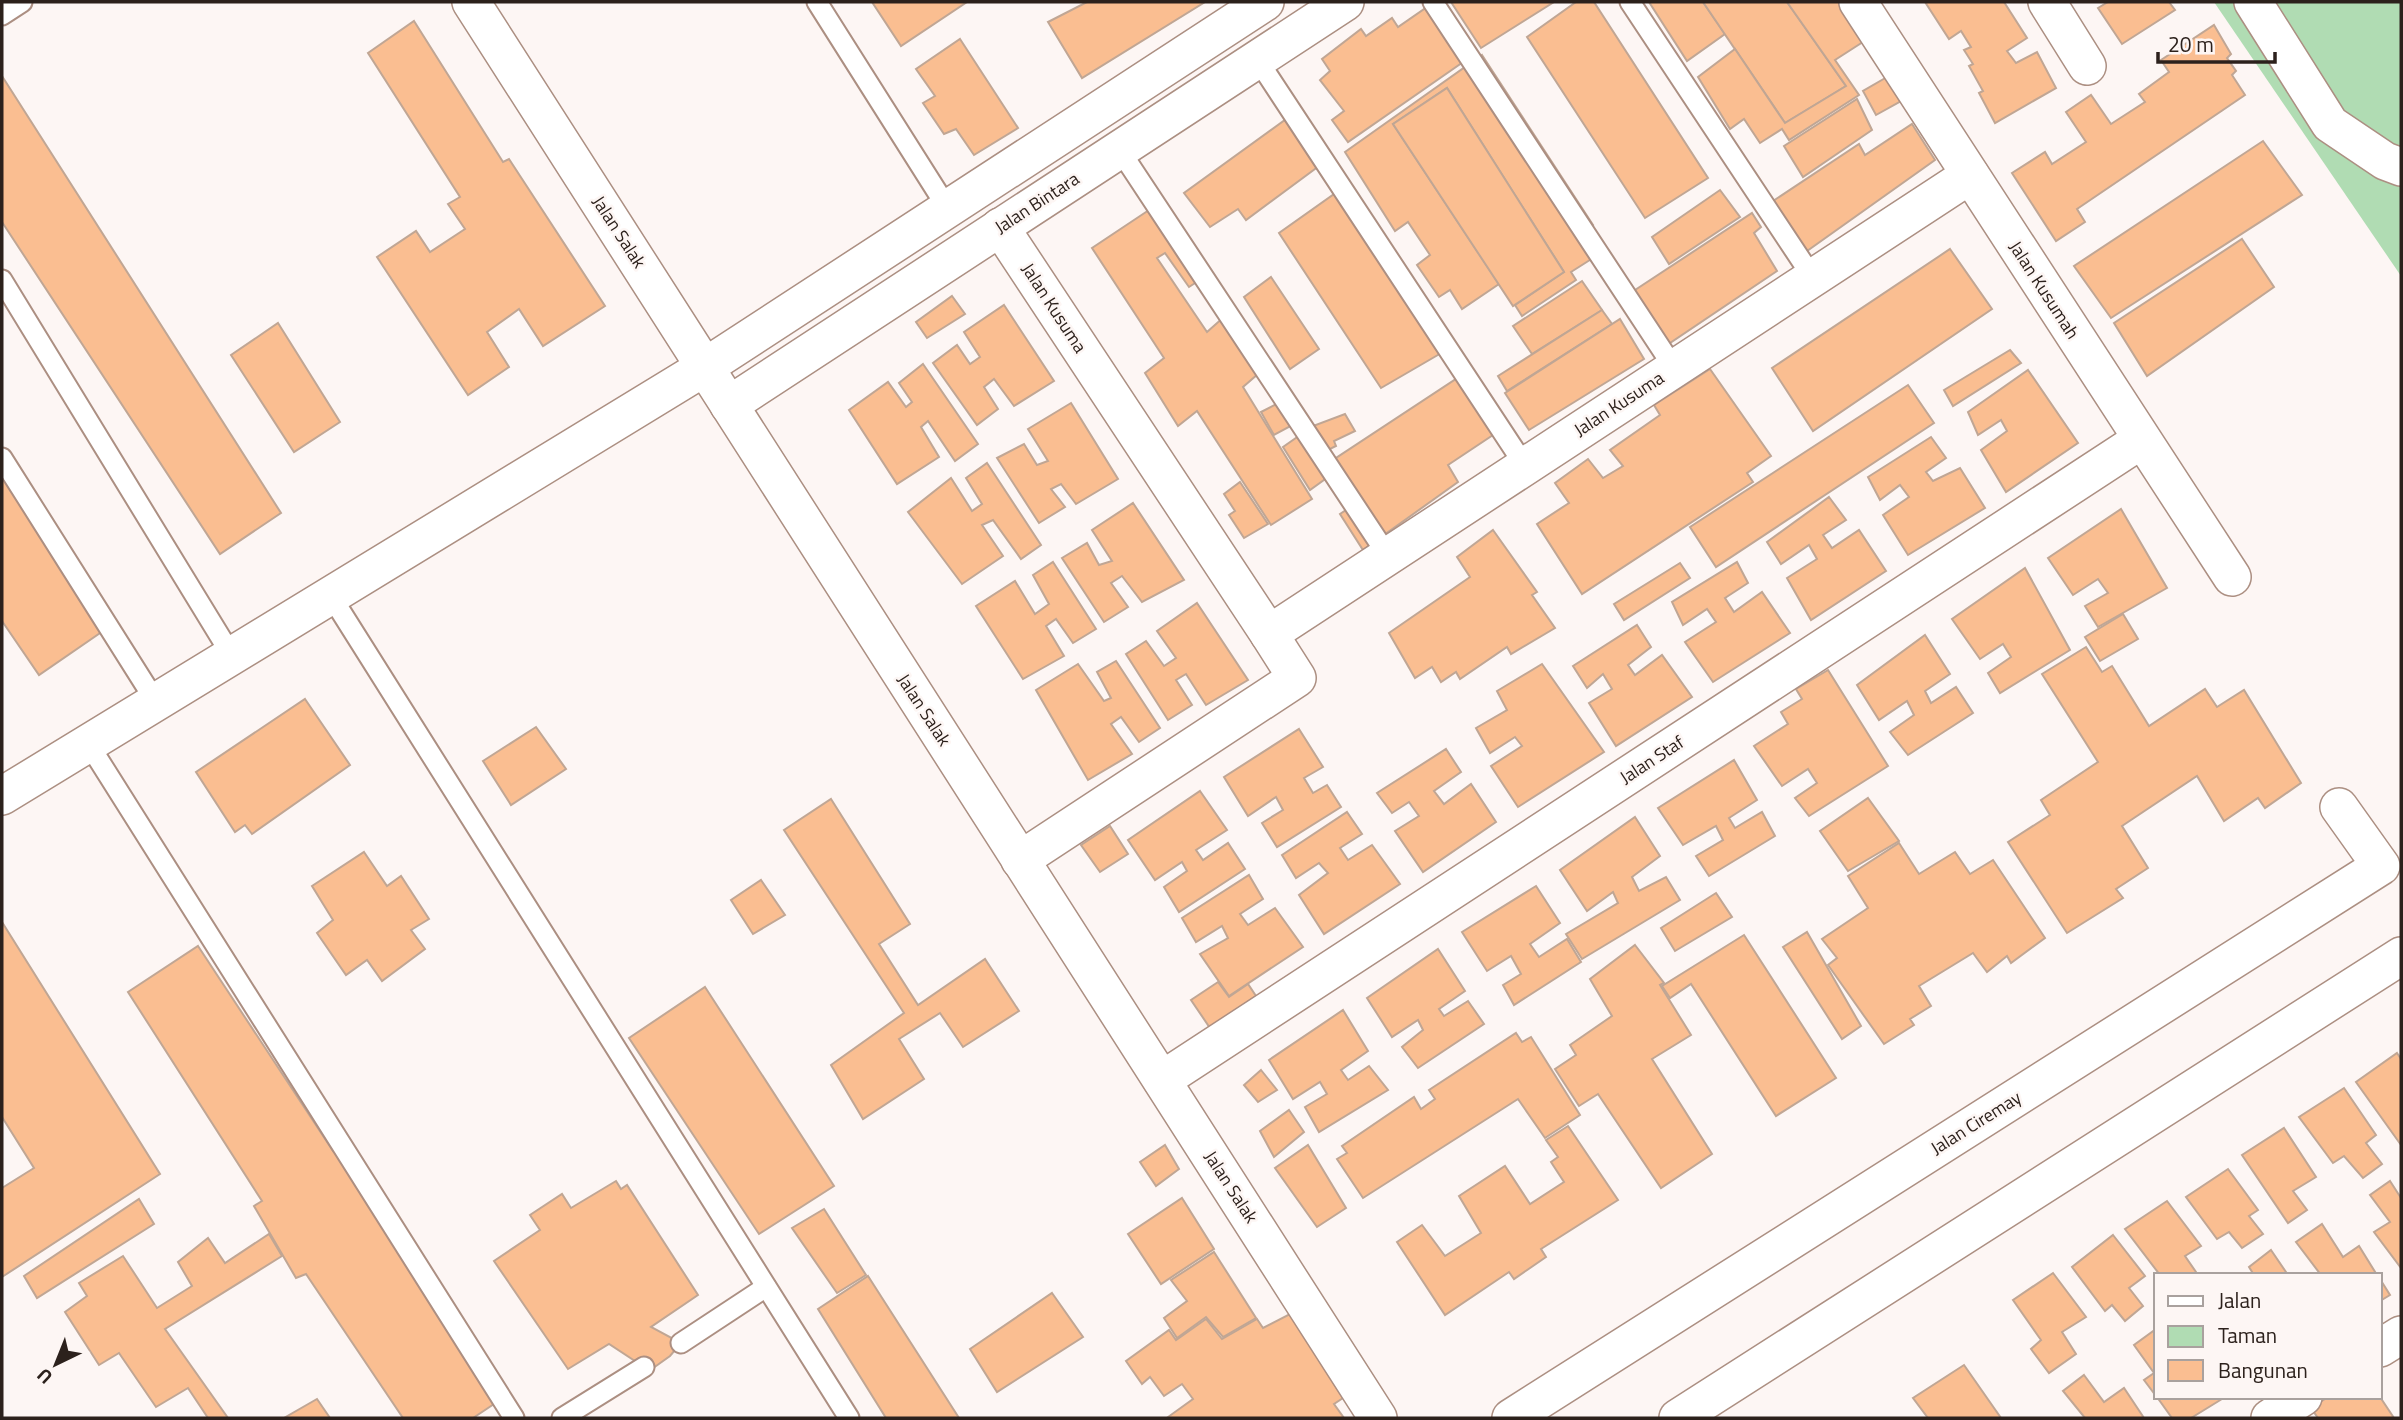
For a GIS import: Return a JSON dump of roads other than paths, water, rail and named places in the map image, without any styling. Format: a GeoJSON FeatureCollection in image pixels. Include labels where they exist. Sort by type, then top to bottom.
{"type":"FeatureCollection","features":[{"type":"Feature","properties":{"kind":"street","name":"Jalan Salak"},"geometry":{"type":"LineString","coordinates":[[471,2],[1378,1418]]}},
{"type":"Feature","properties":{"kind":"street"},"geometry":{"type":"LineString","coordinates":[[2,796],[705,368],[1265,2]]}},
{"type":"Feature","properties":{"kind":"street","name":"Jalan Bintara"},"geometry":{"type":"LineString","coordinates":[[729,405],[1345,2]]}},
{"type":"Feature","properties":{"kind":"street","name":"Jalan Kusumah"},"geometry":{"type":"LineString","coordinates":[[1858,2],[2232,577]]}},
{"type":"Feature","properties":{"kind":"street"},"geometry":{"type":"LineString","coordinates":[[2047,2],[2087,66]]}},
{"type":"Feature","properties":{"kind":"street"},"geometry":{"type":"LineString","coordinates":[[2253,2],[2330,124],[2385,161],[2401,167]]}},
{"type":"Feature","properties":{"kind":"street","name":"Jalan Kusuma"},"geometry":{"type":"LineString","coordinates":[[1269,634],[1970,175]]}},
{"type":"Feature","properties":{"kind":"street","name":"Jalan Kusuma"},"geometry":{"type":"LineString","coordinates":[[1000,227],[1297,678],[1020,860]]}},
{"type":"Feature","properties":{"kind":"street","name":"Jalan Staf"},"geometry":{"type":"LineString","coordinates":[[1162,1080],[2141,440]]}},
{"type":"Feature","properties":{"kind":"street","name":"Jalan Ciremay"},"geometry":{"type":"LineString","coordinates":[[1511,1418],[2381,866],[2339,807]]}},
{"type":"Feature","properties":{"kind":"street"},"geometry":{"type":"LineString","coordinates":[[1678,1418],[2401,956]]}},
{"type":"Feature","properties":{"kind":"street"},"geometry":{"type":"LineString","coordinates":[[2382,1347],[2401,1335]]}},
{"type":"Feature","properties":{"kind":"street"},"geometry":{"type":"LineString","coordinates":[[2270,1418],[2300,1399]]}},
{"type":"Feature","properties":{"kind":"lane"},"geometry":{"type":"LineString","coordinates":[[2,15],[22,2]]}},
{"type":"Feature","properties":{"kind":"lane"},"geometry":{"type":"LineString","coordinates":[[817,2],[948,209]]}},
{"type":"Feature","properties":{"kind":"lane"},"geometry":{"type":"LineString","coordinates":[[1433,2],[1675,368]]}},
{"type":"Feature","properties":{"kind":"lane"},"geometry":{"type":"LineString","coordinates":[[1630,2],[1812,278]]}},
{"type":"Feature","properties":{"kind":"lane"},"geometry":{"type":"LineString","coordinates":[[1257,59],[1525,466]]}},
{"type":"Feature","properties":{"kind":"lane"},"geometry":{"type":"LineString","coordinates":[[1119,149],[1388,556]]}},
{"type":"Feature","properties":{"kind":"lane"},"geometry":{"type":"LineString","coordinates":[[2,280],[232,656]]}},
{"type":"Feature","properties":{"kind":"lane"},"geometry":{"type":"LineString","coordinates":[[2,458],[156,702]]}},
{"type":"Feature","properties":{"kind":"lane"},"geometry":{"type":"LineString","coordinates":[[331,596],[849,1418]]}},
{"type":"Feature","properties":{"kind":"lane"},"geometry":{"type":"LineString","coordinates":[[88,743],[514,1418]]}},
{"type":"Feature","properties":{"kind":"lane"},"geometry":{"type":"LineString","coordinates":[[681,1343],[766,1287]]}},
{"type":"Feature","properties":{"kind":"lane"},"geometry":{"type":"LineString","coordinates":[[562,1418],[644,1367]]}}]}
